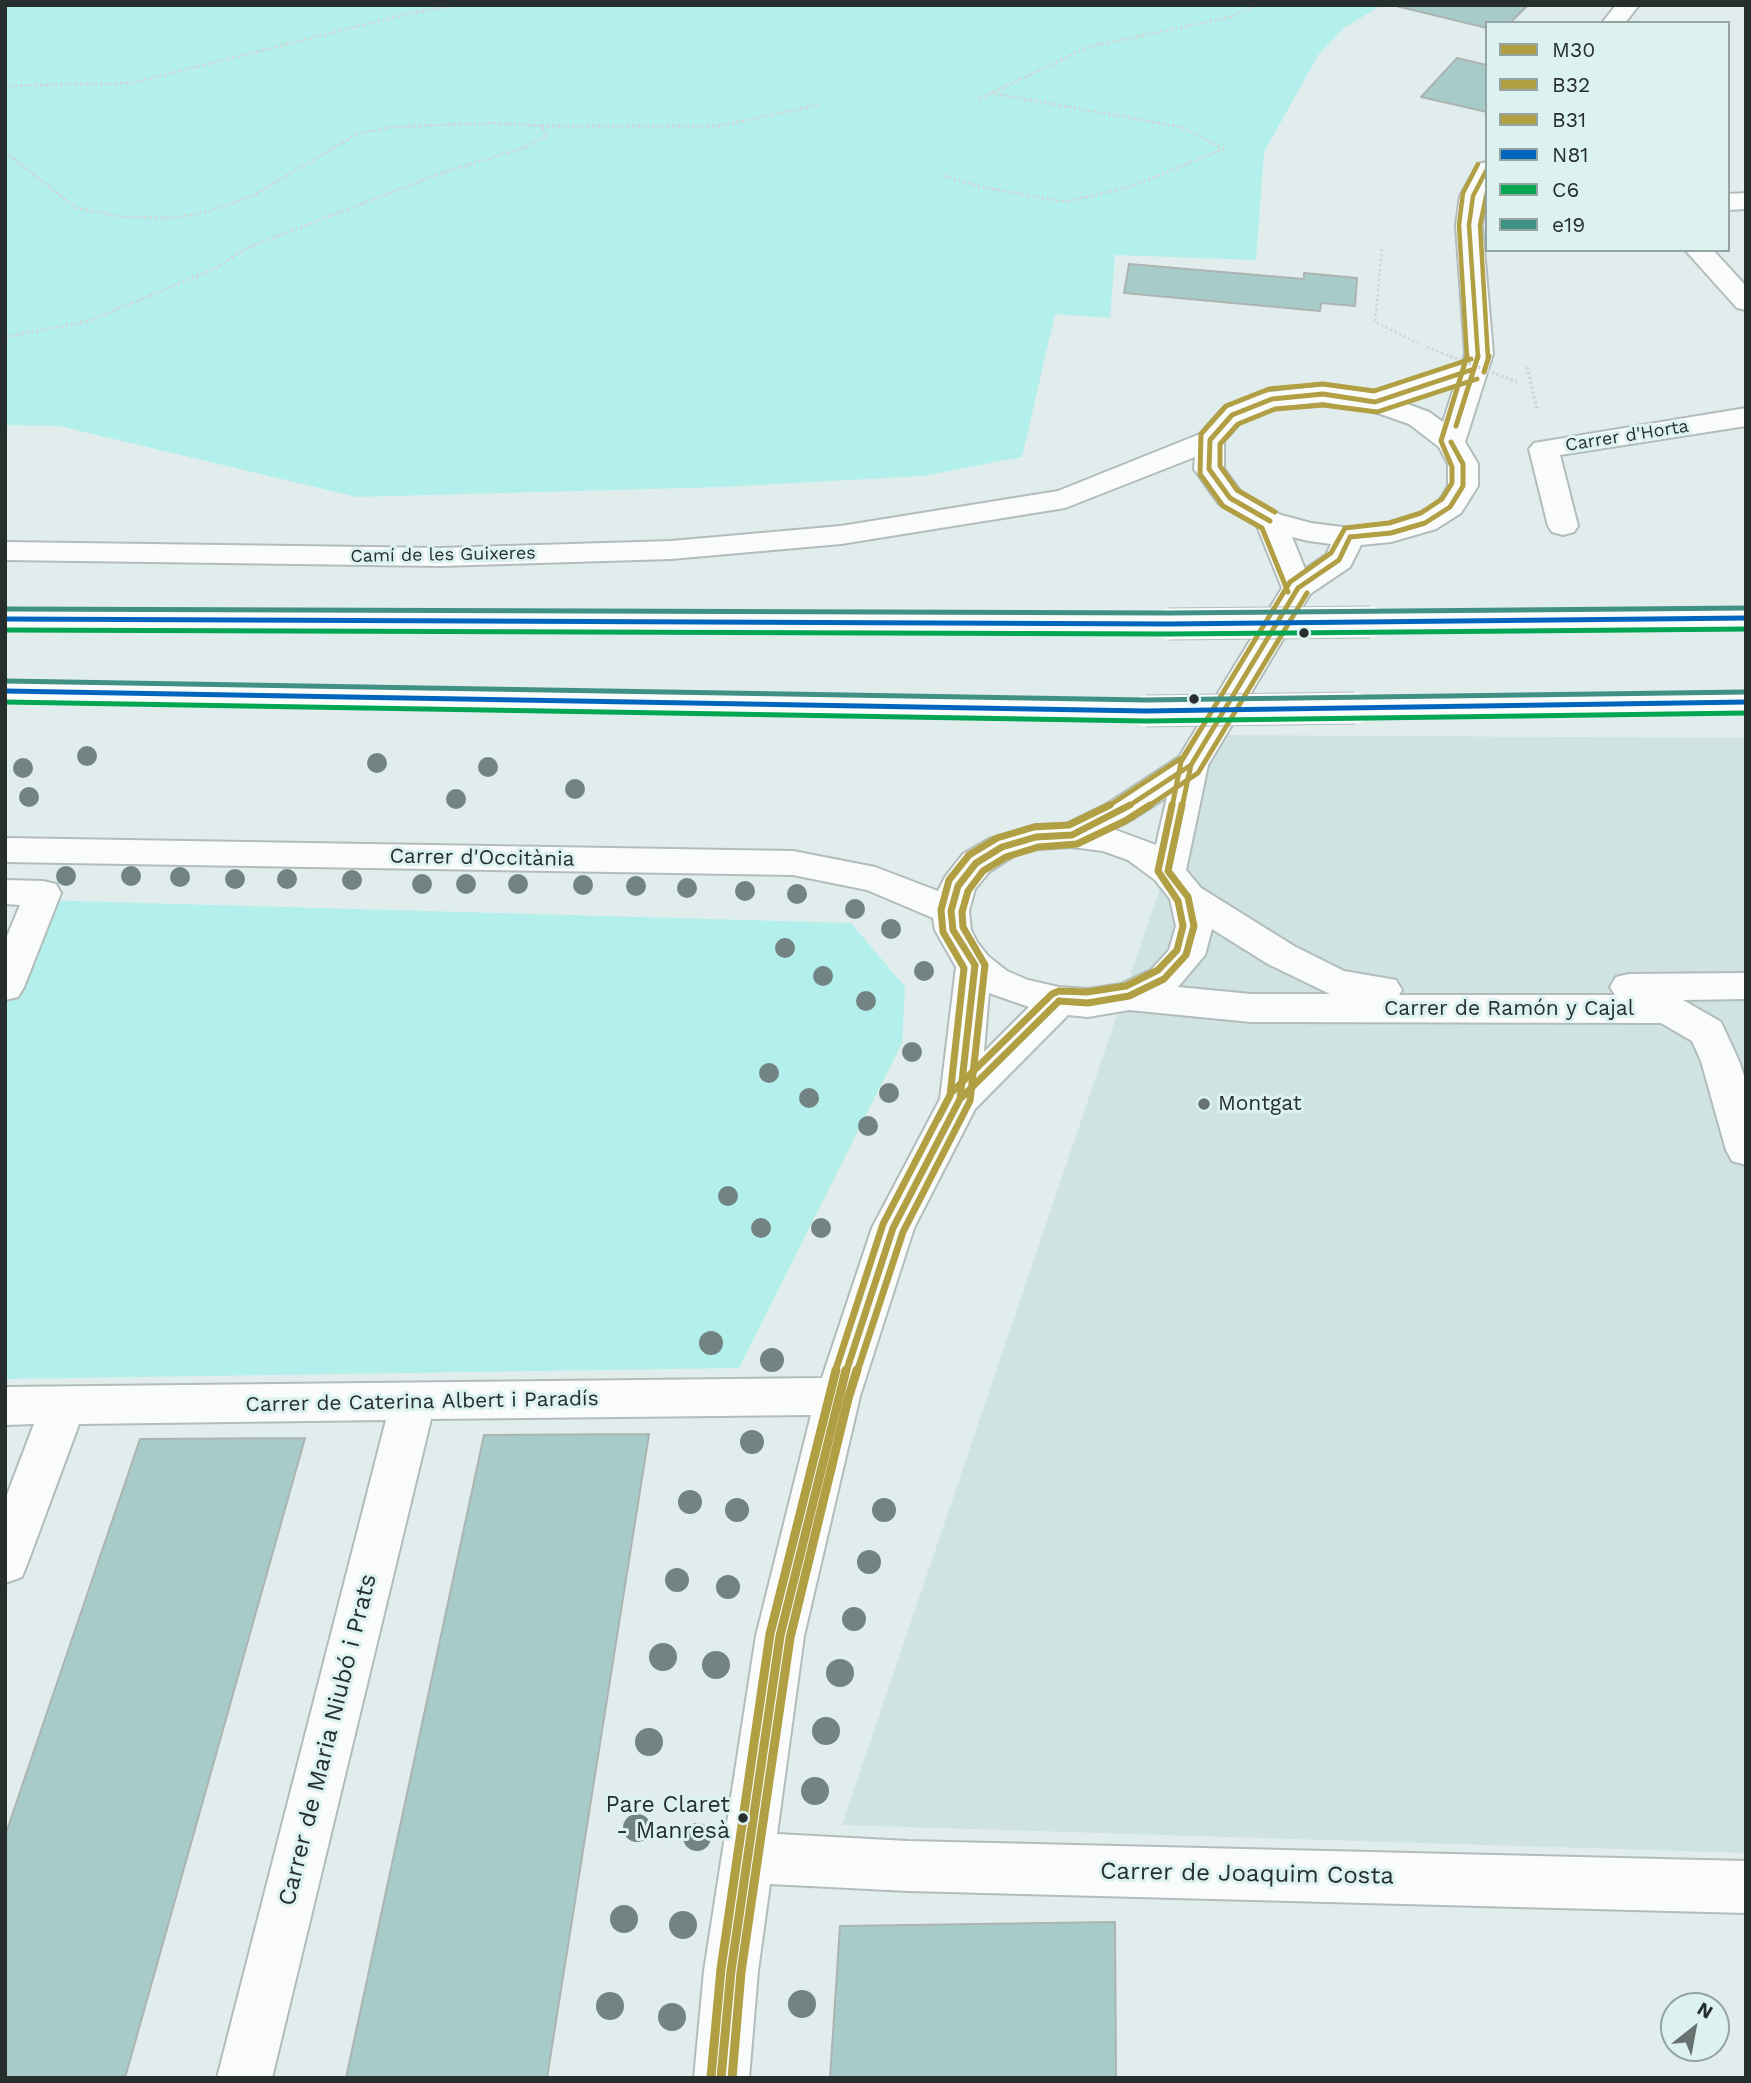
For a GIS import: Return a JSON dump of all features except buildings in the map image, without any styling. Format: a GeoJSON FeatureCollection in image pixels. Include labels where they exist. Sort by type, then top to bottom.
{"type":"FeatureCollection","features":[{"type":"Feature","properties":{"kind":"main road"},"geometry":{"type":"LineString","coordinates":[[1615,21],[1628,5]]}},
{"type":"Feature","properties":{"kind":"main road"},"geometry":{"type":"LineString","coordinates":[[1451,442],[1479,354],[1469,225],[1473,196],[1485,173]]}},
{"type":"Feature","properties":{"kind":"main road"},"geometry":{"type":"LineString","coordinates":[[1700,252],[1746,302]]}},
{"type":"Feature","properties":{"kind":"main road"},"geometry":{"type":"LineString","coordinates":[[1375,402],[1474,369]]}},
{"type":"Feature","properties":{"kind":"main road"},"geometry":{"type":"LineString","coordinates":[[1322,394],[1375,402],[1419,418],[1451,442],[1463,464],[1463,486],[1450,507],[1425,523],[1402,530],[1350,537],[1309,532],[1270,521],[1230,498],[1209,469],[1210,440],[1231,415],[1272,399],[1322,394]]}},
{"type":"Feature","properties":{"kind":"main road","name":"Carrer d'Horta"},"geometry":{"type":"LineString","coordinates":[[1563,526],[1545,449],[1746,417]]}},
{"type":"Feature","properties":{"kind":"main road","name":"Camí de les Guixeres"},"geometry":{"type":"LineString","coordinates":[[5,551],[440,557],[671,550],[841,535],[1065,499],[1210,440]]}},
{"type":"Feature","properties":{"kind":"main road"},"geometry":{"type":"LineString","coordinates":[[1270,521],[1298,588]]}},
{"type":"Feature","properties":{"kind":"main road"},"geometry":{"type":"LineString","coordinates":[[1178,884],[1141,852],[1108,840],[1072,835],[1024,840],[1002,847],[976,863],[958,886],[951,911],[953,930],[975,965],[995,980],[1018,991],[1059,1001],[1088,1003],[1129,996],[1164,979],[1186,954],[1194,926],[1178,884],[1191,765],[1298,588],[1339,560],[1350,537]]}},
{"type":"Feature","properties":{"kind":"main road"},"geometry":{"type":"LineString","coordinates":[[5,619],[1169,624],[1746,618]]}},
{"type":"Feature","properties":{"kind":"main road"},"geometry":{"type":"LineString","coordinates":[[5,691],[1146,711],[1746,702]]}},
{"type":"Feature","properties":{"kind":"main road"},"geometry":{"type":"LineString","coordinates":[[1072,835],[1119,812],[1191,765]]}},
{"type":"Feature","properties":{"kind":"main road","name":"Carrer d'Occitània"},"geometry":{"type":"LineString","coordinates":[[5,850],[793,863],[875,879],[951,911]]}},
{"type":"Feature","properties":{"kind":"main road","name":"Carrer de Ramón y Cajal"},"geometry":{"type":"LineString","coordinates":[[1178,884],[1281,955],[1336,983],[1377,990],[1746,986]]}},
{"type":"Feature","properties":{"kind":"main road"},"geometry":{"type":"LineString","coordinates":[[5,892],[43,893],[5,987]]}},
{"type":"Feature","properties":{"kind":"main road"},"geometry":{"type":"LineString","coordinates":[[1251,1008],[1275,972],[1281,955]]}},
{"type":"Feature","properties":{"kind":"main road"},"geometry":{"type":"LineString","coordinates":[[960,1099],[975,965]]}},
{"type":"Feature","properties":{"kind":"main road","name":"Carrer de Ramón y Cajal"},"geometry":{"type":"LineString","coordinates":[[1129,996],[1251,1008],[1668,1009],[1707,1031]]}},
{"type":"Feature","properties":{"kind":"main road"},"geometry":{"type":"LineString","coordinates":[[1746,997],[1733,1000],[1707,1031],[1720,1061],[1746,1150]]}},
{"type":"Feature","properties":{"kind":"main road"},"geometry":{"type":"LineString","coordinates":[[721,2078],[731,1971],[780,1636],[838,1396],[893,1228],[960,1099],[1059,1001]]}},
{"type":"Feature","properties":{"kind":"main road","name":"Carrer de Caterina Albert i Paradís"},"geometry":{"type":"LineString","coordinates":[[5,1406],[838,1396]]}},
{"type":"Feature","properties":{"kind":"main road","name":"Carrer de Maria Niubó i Prats"},"geometry":{"type":"LineString","coordinates":[[244,2078],[413,1403]]}},
{"type":"Feature","properties":{"kind":"main road"},"geometry":{"type":"LineString","coordinates":[[5,1562],[63,1406]]}},
{"type":"Feature","properties":{"kind":"main road","name":"Carrer de Joaquim Costa"},"geometry":{"type":"LineString","coordinates":[[748,1858],[908,1866],[1746,1887]]}},
{"type":"Feature","properties":{"kind":"path"},"geometry":{"type":"LineString","coordinates":[[5,86],[132,83],[411,13],[458,5]]}},
{"type":"Feature","properties":{"kind":"path"},"geometry":{"type":"LineString","coordinates":[[979,99],[1087,47],[1230,17],[1256,5]]}},
{"type":"Feature","properties":{"kind":"path"},"geometry":{"type":"LineString","coordinates":[[944,176],[982,187],[1065,202],[1133,186],[1223,149],[1181,127],[991,93]]}},
{"type":"Feature","properties":{"kind":"path"},"geometry":{"type":"LineString","coordinates":[[5,152],[76,208],[124,217],[173,218],[211,211],[254,195],[357,134],[391,127],[491,122],[541,126],[718,126],[820,105]]}},
{"type":"Feature","properties":{"kind":"path"},"geometry":{"type":"LineString","coordinates":[[5,337],[89,321],[216,268],[247,248],[442,173],[526,147],[547,135],[541,126]]}},
{"type":"Feature","properties":{"kind":"path"},"geometry":{"type":"LineString","coordinates":[[1381,248],[1375,322],[1517,382]]}},
{"type":"Feature","properties":{"kind":"shaded area"},"geometry":{"type":"Polygon","coordinates":[[[5,5],[1380,6],[1344,28],[1319,54],[1264,152],[1256,260],[1115,255],[1110,318],[1055,314],[1022,457],[923,476],[722,487],[357,497],[59,426],[5,425],[5,5]]]}},
{"type":"Feature","properties":{"kind":"shaded area"},"geometry":{"type":"Polygon","coordinates":[[[1212,735],[1746,738],[1746,1853],[842,1825],[1212,735]]]}},
{"type":"Feature","properties":{"kind":"shaded area"},"geometry":{"type":"Polygon","coordinates":[[[37,900],[851,923],[905,987],[902,1043],[739,1368],[5,1379],[5,980],[37,900]]]}},
{"type":"Feature","properties":{"kind":"transit line","name":"B31"},"geometry":{"type":"LineString","coordinates":[[711,2077],[721,1969],[770,1634],[828,1394],[883,1224],[951,1093],[1052,994],[1059,991],[1087,992],[1126,986],[1158,970],[1177,950],[1183,926],[1178,901],[1158,871],[1181,762],[1290,582],[1331,553],[1345,528],[1389,523],[1421,513],[1442,499],[1452,483],[1452,467],[1441,441],[1468,353],[1459,225],[1463,193],[1478,164]]}},
{"type":"Feature","properties":{"kind":"transit line","name":"M30"},"geometry":{"type":"LineString","coordinates":[[1456,426],[1479,354],[1469,225],[1473,196],[1485,173]]}},
{"type":"Feature","properties":{"kind":"transit line","name":"B32"},"geometry":{"type":"LineString","coordinates":[[1484,372],[1489,354],[1480,225],[1485,201]]}},
{"type":"Feature","properties":{"kind":"transit line","name":"B31"},"geometry":{"type":"LineString","coordinates":[[1288,592],[1262,528],[1223,506],[1200,474],[1201,434],[1226,406],[1269,389],[1323,384],[1374,391],[1471,359]]}},
{"type":"Feature","properties":{"kind":"transit line","name":"M30"},"geometry":{"type":"LineString","coordinates":[[1270,521],[1230,498],[1209,469],[1210,440],[1232,415],[1272,399],[1323,394],[1375,402],[1474,369]]}},
{"type":"Feature","properties":{"kind":"transit line","name":"B32"},"geometry":{"type":"LineString","coordinates":[[1275,512],[1237,490],[1220,466],[1220,444],[1238,424],[1275,409],[1323,405],[1377,412],[1477,379]]}},
{"type":"Feature","properties":{"kind":"transit line","name":"M30"},"geometry":{"type":"LineString","coordinates":[[1350,537],[1391,533],[1425,523],[1450,507],[1463,486],[1463,464],[1451,442]]}},
{"type":"Feature","properties":{"kind":"transit line","name":"M30"},"geometry":{"type":"LineString","coordinates":[[1059,1001],[1088,1003],[1129,996],[1164,979],[1186,955],[1194,926],[1188,897],[1168,871],[1191,765],[1298,588],[1339,560],[1350,537]]}},
{"type":"Feature","properties":{"kind":"transit line","name":"M30"},"geometry":{"type":"LineString","coordinates":[[721,2078],[731,1971],[780,1636],[838,1396],[893,1228],[960,1099],[975,965],[953,930],[951,911],[958,886],[976,863],[1002,847],[1036,837],[1072,835],[1119,812],[1191,765],[1298,588]]}},
{"type":"Feature","properties":{"kind":"transit line","name":"B32"},"geometry":{"type":"LineString","coordinates":[[732,2078],[741,1972],[790,1638],[848,1399],[903,1232],[970,1101],[985,965],[963,927],[962,912],[968,891],[983,871],[1006,857],[1038,847],[1077,844],[1125,821],[1198,773],[1307,593]]}},
{"type":"Feature","properties":{"kind":"transit line","name":"e19"},"geometry":{"type":"LineString","coordinates":[[5,609],[1169,613],[1746,608]]}},
{"type":"Feature","properties":{"kind":"transit line","name":"N81"},"geometry":{"type":"LineString","coordinates":[[5,619],[1169,624],[1746,618]]}},
{"type":"Feature","properties":{"kind":"transit line","name":"C6"},"geometry":{"type":"LineString","coordinates":[[5,630],[1169,634],[1746,629]]}},
{"type":"Feature","properties":{"kind":"transit line","name":"e19"},"geometry":{"type":"LineString","coordinates":[[5,681],[1146,700],[1746,692]]}},
{"type":"Feature","properties":{"kind":"transit line","name":"N81"},"geometry":{"type":"LineString","coordinates":[[5,691],[1146,711],[1746,702]]}},
{"type":"Feature","properties":{"kind":"transit line","name":"C6"},"geometry":{"type":"LineString","coordinates":[[5,702],[1146,721],[1746,713]]}},
{"type":"Feature","properties":{"kind":"transit line","name":"B31"},"geometry":{"type":"LineString","coordinates":[[938,1119],[950,1096],[964,968],[943,932],[941,910],[949,880],[969,855],[997,838],[1034,827],[1069,825],[1114,803],[1183,757],[1200,730]]}},
{"type":"Feature","properties":{"kind":"transit line","name":"M30"},"geometry":{"type":"LineString","coordinates":[[947,1124],[960,1099],[1059,1001]]}},
{"type":"Feature","properties":{"kind":"place","name":"Montgat"},"geometry":{"type":"Point","coordinates":[1204,1104]}},
{"type":"Feature","properties":{"kind":"place","name":"Pare Claret - Manresà"},"geometry":{"type":"Point","coordinates":[743,1818]}}]}
